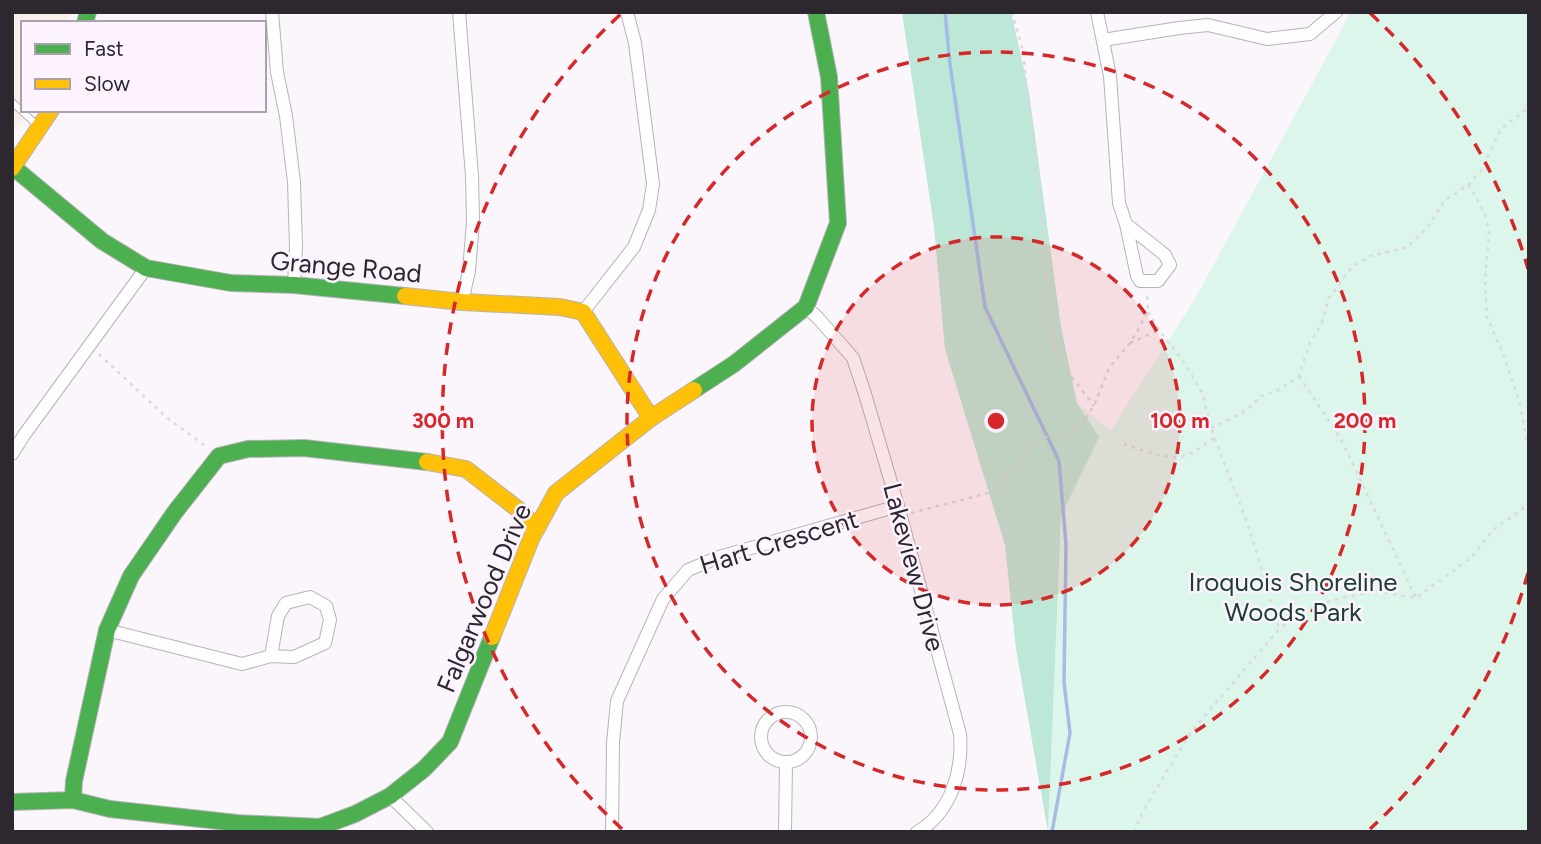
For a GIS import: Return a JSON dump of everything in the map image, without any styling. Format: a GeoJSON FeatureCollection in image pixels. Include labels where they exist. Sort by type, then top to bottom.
{"type":"FeatureCollection","features":[{"type":"Feature","properties":{"kind":"street"},"geometry":{"type":"LineString","coordinates":[[272,12],[277,72],[286,116],[294,182],[296,247],[293,285]]}},
{"type":"Feature","properties":{"kind":"street"},"geometry":{"type":"LineString","coordinates":[[460,12],[473,222],[469,271],[462,302]]}},
{"type":"Feature","properties":{"kind":"street"},"geometry":{"type":"LineString","coordinates":[[627,12],[635,43],[653,184],[649,210],[634,247],[583,312],[651,418]]}},
{"type":"Feature","properties":{"kind":"street"},"geometry":{"type":"LineString","coordinates":[[806,307],[838,223],[829,77],[816,12]]}},
{"type":"Feature","properties":{"kind":"street"},"geometry":{"type":"LineString","coordinates":[[1097,12],[1110,76],[1119,204],[1126,224],[1136,276],[1140,281],[1158,281],[1170,265],[1165,255],[1126,224]]}},
{"type":"Feature","properties":{"kind":"street"},"geometry":{"type":"LineString","coordinates":[[1103,40],[1208,25],[1267,39],[1310,33],[1336,12]]}},
{"type":"Feature","properties":{"kind":"street"},"geometry":{"type":"LineString","coordinates":[[13,167],[50,112]]}},
{"type":"Feature","properties":{"kind":"street","name":"Grange Road"},"geometry":{"type":"LineString","coordinates":[[13,167],[102,241],[146,268],[230,282],[293,285],[462,302],[560,307],[583,312]]}},
{"type":"Feature","properties":{"kind":"street"},"geometry":{"type":"LineString","coordinates":[[12,454],[146,268]]}},
{"type":"Feature","properties":{"kind":"street","name":"Falgarwood Drive"},"geometry":{"type":"LineString","coordinates":[[12,802],[73,800],[110,809],[170,816],[320,827],[355,814],[390,796],[424,769],[450,742],[537,527],[556,494],[651,418],[734,364],[806,307]]}},
{"type":"Feature","properties":{"kind":"street","name":"Lakeview Drive"},"geometry":{"type":"LineString","coordinates":[[806,307],[853,358],[898,506],[960,734],[961,754],[952,793],[930,825],[917,832]]}},
{"type":"Feature","properties":{"kind":"street"},"geometry":{"type":"LineString","coordinates":[[73,800],[74,781],[107,630],[131,576],[175,512],[219,456],[248,449],[304,448],[466,468],[537,527]]}},
{"type":"Feature","properties":{"kind":"street","name":"Hart Crescent"},"geometry":{"type":"LineString","coordinates":[[612,832],[612,743],[618,701],[663,598],[688,570],[719,557],[898,506]]}},
{"type":"Feature","properties":{"kind":"street"},"geometry":{"type":"LineString","coordinates":[[107,630],[242,664],[271,656],[294,657],[325,643],[330,620],[326,606],[310,597],[286,603],[278,616],[271,656]]}},
{"type":"Feature","properties":{"kind":"street"},"geometry":{"type":"LineString","coordinates":[[781,711],[797,713],[805,718],[812,734],[808,751],[794,761],[786,762],[771,757],[765,750],[761,735],[767,720],[781,711]]}},
{"type":"Feature","properties":{"kind":"street"},"geometry":{"type":"LineString","coordinates":[[785,832],[786,762]]}},
{"type":"Feature","properties":{"kind":"street"},"geometry":{"type":"LineString","coordinates":[[390,796],[427,832]]}},
{"type":"Feature","properties":{"kind":"lane"},"geometry":{"type":"LineString","coordinates":[[22,112],[39,128]]}},
{"type":"Feature","properties":{"kind":"path"},"geometry":{"type":"LineString","coordinates":[[1012,12],[1023,51],[1056,357],[1094,406]]}},
{"type":"Feature","properties":{"kind":"path"},"geometry":{"type":"LineString","coordinates":[[1211,428],[1246,411],[1261,396],[1278,391],[1299,376],[1310,342],[1321,325],[1329,298],[1352,267],[1370,256],[1407,247],[1428,227],[1444,201],[1469,184],[1480,172],[1501,129],[1529,107]]}},
{"type":"Feature","properties":{"kind":"path"},"geometry":{"type":"LineString","coordinates":[[1469,184],[1485,215],[1489,232],[1485,279],[1487,317],[1519,401],[1529,451]]}},
{"type":"Feature","properties":{"kind":"path"},"geometry":{"type":"LineString","coordinates":[[1147,281],[1148,312],[1202,392],[1211,428],[1251,533],[1279,629]]}},
{"type":"Feature","properties":{"kind":"path"},"geometry":{"type":"LineString","coordinates":[[898,506],[909,513],[996,491],[1036,439],[1060,435],[1062,438],[1083,422],[1094,406],[1109,368],[1130,342],[1148,312]]}},
{"type":"Feature","properties":{"kind":"path"},"geometry":{"type":"LineString","coordinates":[[1130,342],[1159,330]]}},
{"type":"Feature","properties":{"kind":"path"},"geometry":{"type":"LineString","coordinates":[[90,346],[166,416],[219,456]]}},
{"type":"Feature","properties":{"kind":"path"},"geometry":{"type":"LineString","coordinates":[[1299,376],[1341,439],[1416,598]]}},
{"type":"Feature","properties":{"kind":"path"},"geometry":{"type":"LineString","coordinates":[[1124,444],[1149,453],[1181,458],[1215,437]]}},
{"type":"Feature","properties":{"kind":"path"},"geometry":{"type":"LineString","coordinates":[[1134,832],[1143,811],[1191,732],[1279,629],[1299,614],[1332,600],[1375,592],[1416,598],[1472,557],[1493,530],[1529,504]]}},
{"type":"Feature","properties":{"kind":"shaded area"},"geometry":{"type":"Polygon","coordinates":[[[12,12],[70,12],[68,21],[21,21],[21,112],[29,112],[12,132],[12,12]]]}},
{"type":"Feature","properties":{"kind":"green space"},"geometry":{"type":"Polygon","coordinates":[[[902,12],[1011,12],[1029,92],[1061,327],[1077,403],[1099,437],[1061,516],[1048,832],[1016,649],[1005,545],[945,349],[934,227],[902,12]]]}},
{"type":"Feature","properties":{"kind":"green space","name":"Iroquois Shoreline Woods Park"},"geometry":{"type":"Polygon","coordinates":[[[1351,12],[1529,12],[1529,832],[1048,832],[1061,516],[1099,437],[1077,403],[1111,430],[1195,299],[1351,12]]]}},
{"type":"Feature","properties":{"kind":"waterway"},"geometry":{"type":"LineString","coordinates":[[945,12],[985,307],[1059,461],[1066,545],[1064,682],[1070,733],[1052,832]]}},
{"type":"Feature","properties":{"kind":"traffic: fast"},"geometry":{"type":"LineString","coordinates":[[86,21],[88,12]]}},
{"type":"Feature","properties":{"kind":"traffic: fast"},"geometry":{"type":"LineString","coordinates":[[694,390],[734,364],[806,307],[838,223],[829,77],[816,12]]}},
{"type":"Feature","properties":{"kind":"traffic: fast"},"geometry":{"type":"LineString","coordinates":[[13,167],[102,241],[146,268],[231,283],[294,285],[405,296]]}},
{"type":"Feature","properties":{"kind":"traffic: fast"},"geometry":{"type":"LineString","coordinates":[[73,800],[74,781],[107,630],[131,576],[175,512],[219,456],[248,449],[304,448],[427,462]]}},
{"type":"Feature","properties":{"kind":"traffic: fast"},"geometry":{"type":"LineString","coordinates":[[12,802],[73,800],[110,809],[237,823],[320,827],[355,814],[390,796],[424,769],[450,742],[492,637]]}},
{"type":"Feature","properties":{"kind":"traffic: slow"},"geometry":{"type":"LineString","coordinates":[[12,168],[50,112]]}},
{"type":"Feature","properties":{"kind":"traffic: slow"},"geometry":{"type":"LineString","coordinates":[[405,296],[560,307],[583,312],[651,418]]}},
{"type":"Feature","properties":{"kind":"traffic: slow"},"geometry":{"type":"LineString","coordinates":[[492,637],[531,539],[556,493],[651,418],[694,390]]}},
{"type":"Feature","properties":{"kind":"traffic: slow"},"geometry":{"type":"LineString","coordinates":[[427,462],[466,469],[519,510],[537,528]]}}]}
